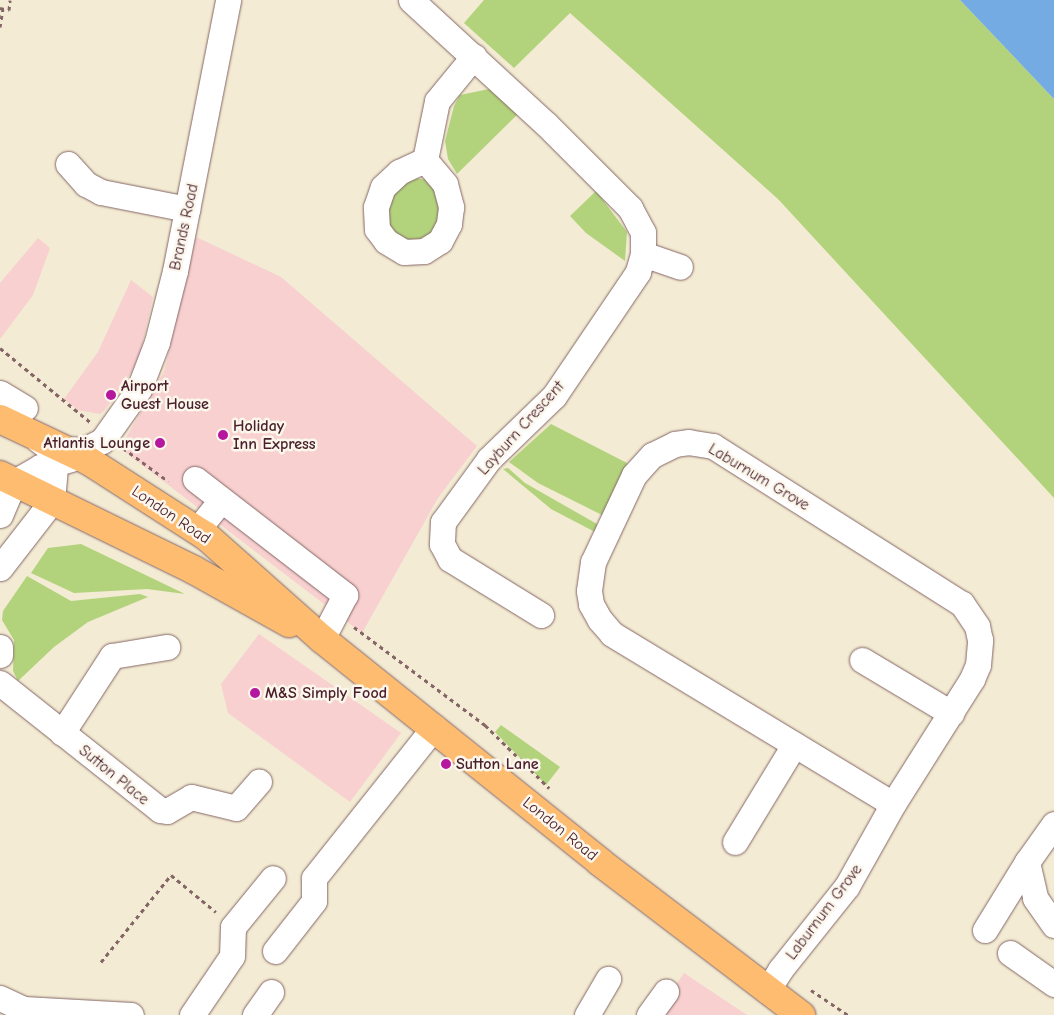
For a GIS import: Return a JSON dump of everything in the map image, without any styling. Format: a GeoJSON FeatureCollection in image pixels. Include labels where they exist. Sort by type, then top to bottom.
{"type":"FeatureCollection","features":[{"type":"Feature","properties":{"kind":"highway","name":"London Road"},"geometry":{"type":"LineString","coordinates":[[16,419],[60,456],[99,446],[116,478],[197,530],[322,639],[600,862],[773,980],[801,1015]]}},
{"type":"Feature","properties":{"kind":"highway","name":"London Road"},"geometry":{"type":"LineString","coordinates":[[4,495],[53,510],[194,570],[322,639]]}},
{"type":"Feature","properties":{"kind":"street","name":"Brands Road"},"geometry":{"type":"LineString","coordinates":[[99,446],[139,389],[157,342],[187,209],[228,0]]}},
{"type":"Feature","properties":{"kind":"street","name":"Layburn Crescent"},"geometry":{"type":"LineString","coordinates":[[411,0],[474,56],[630,208],[643,232],[644,254],[638,272],[554,396],[489,459],[443,522],[442,544],[450,559],[541,615]]}},
{"type":"Feature","properties":{"kind":"street"},"geometry":{"type":"LineString","coordinates":[[425,160],[437,101],[474,56]]}},
{"type":"Feature","properties":{"kind":"street"},"geometry":{"type":"LineString","coordinates":[[68,164],[86,184],[101,192],[187,209]]}},
{"type":"Feature","properties":{"kind":"street"},"geometry":{"type":"LineString","coordinates":[[644,254],[680,267]]}},
{"type":"Feature","properties":{"kind":"street"},"geometry":{"type":"LineString","coordinates":[[0,393],[16,419]]}},
{"type":"Feature","properties":{"kind":"street","name":"Laburnum Grove"},"geometry":{"type":"LineString","coordinates":[[773,980],[848,886],[893,804],[972,679],[980,652],[977,626],[962,604],[713,446],[689,442],[663,449],[643,463],[630,484],[593,562],[591,604],[612,634],[893,804]]}},
{"type":"Feature","properties":{"kind":"street"},"geometry":{"type":"LineString","coordinates":[[4,495],[40,467],[60,456]]}},
{"type":"Feature","properties":{"kind":"street"},"geometry":{"type":"LineString","coordinates":[[0,568],[53,510],[60,456]]}},
{"type":"Feature","properties":{"kind":"street"},"geometry":{"type":"LineString","coordinates":[[184,482],[221,500],[345,596],[334,612],[322,639]]}},
{"type":"Feature","properties":{"kind":"street"},"geometry":{"type":"LineString","coordinates":[[197,530],[221,500]]}},
{"type":"Feature","properties":{"kind":"street"},"geometry":{"type":"LineString","coordinates":[[0,647],[0,655]]}},
{"type":"Feature","properties":{"kind":"street"},"geometry":{"type":"LineString","coordinates":[[62,733],[112,656],[167,647]]}},
{"type":"Feature","properties":{"kind":"street"},"geometry":{"type":"LineString","coordinates":[[862,660],[951,712]]}},
{"type":"Feature","properties":{"kind":"street","name":"Sutton Place"},"geometry":{"type":"LineString","coordinates":[[0,683],[160,810],[167,810],[191,797],[236,808],[259,782]]}},
{"type":"Feature","properties":{"kind":"street"},"geometry":{"type":"LineString","coordinates":[[275,951],[314,901],[314,878],[434,727]]}},
{"type":"Feature","properties":{"kind":"street"},"geometry":{"type":"LineString","coordinates":[[735,842],[794,745]]}},
{"type":"Feature","properties":{"kind":"street"},"geometry":{"type":"LineString","coordinates":[[985,930],[1027,862],[1054,824]]}},
{"type":"Feature","properties":{"kind":"street"},"geometry":{"type":"LineString","coordinates":[[1027,862],[1035,898],[1054,925]]}},
{"type":"Feature","properties":{"kind":"street"},"geometry":{"type":"LineString","coordinates":[[192,1015],[232,956],[233,927],[273,878]]}},
{"type":"Feature","properties":{"kind":"street"},"geometry":{"type":"LineString","coordinates":[[1010,953],[1054,984]]}},
{"type":"Feature","properties":{"kind":"street"},"geometry":{"type":"LineString","coordinates":[[587,1015],[608,979]]}},
{"type":"Feature","properties":{"kind":"street"},"geometry":{"type":"LineString","coordinates":[[255,1015],[271,992]]}},
{"type":"Feature","properties":{"kind":"street"},"geometry":{"type":"LineString","coordinates":[[649,1015],[666,992]]}},
{"type":"Feature","properties":{"kind":"street"},"geometry":{"type":"LineString","coordinates":[[0,998],[24,1012],[131,1015]]}},
{"type":"Feature","properties":{"kind":"path"},"geometry":{"type":"LineString","coordinates":[[0,27],[1,8],[9,10],[10,0]]}},
{"type":"Feature","properties":{"kind":"path"},"geometry":{"type":"LineString","coordinates":[[0,348],[99,446],[184,482]]}},
{"type":"Feature","properties":{"kind":"path"},"geometry":{"type":"LineString","coordinates":[[334,612],[485,725],[553,793]]}},
{"type":"Feature","properties":{"kind":"path"},"geometry":{"type":"LineString","coordinates":[[101,962],[171,875],[233,927]]}},
{"type":"Feature","properties":{"kind":"path"},"geometry":{"type":"LineString","coordinates":[[773,980],[848,1015]]}},
{"type":"Feature","properties":{"kind":"shaded area"},"geometry":{"type":"Polygon","coordinates":[[[196,237],[281,277],[477,446],[438,498],[362,633],[120,448],[164,372],[196,237]]]}},
{"type":"Feature","properties":{"kind":"shaded area"},"geometry":{"type":"Polygon","coordinates":[[[38,238],[50,248],[33,295],[0,339],[0,283],[38,238]]]}},
{"type":"Feature","properties":{"kind":"shaded area"},"geometry":{"type":"Polygon","coordinates":[[[131,280],[153,297],[138,363],[104,411],[100,414],[78,410],[64,399],[98,352],[131,280]]]}},
{"type":"Feature","properties":{"kind":"shaded area"},"geometry":{"type":"Polygon","coordinates":[[[259,634],[401,733],[350,802],[228,713],[221,684],[259,634]]]}},
{"type":"Feature","properties":{"kind":"shaded area"},"geometry":{"type":"Polygon","coordinates":[[[684,973],[747,1015],[655,1015],[684,973]]]}},
{"type":"Feature","properties":{"kind":"green space"},"geometry":{"type":"Polygon","coordinates":[[[484,0],[960,0],[1054,99],[1054,498],[778,199],[570,13],[514,68],[464,23],[484,0]]]}},
{"type":"Feature","properties":{"kind":"green space"},"geometry":{"type":"Polygon","coordinates":[[[494,88],[519,113],[457,174],[448,159],[445,141],[454,106],[460,95],[494,88]]]}},
{"type":"Feature","properties":{"kind":"green space"},"geometry":{"type":"Polygon","coordinates":[[[407,177],[429,180],[442,202],[434,231],[422,240],[409,242],[392,235],[385,210],[389,192],[407,177]]]}},
{"type":"Feature","properties":{"kind":"green space"},"geometry":{"type":"Polygon","coordinates":[[[596,191],[627,232],[625,261],[586,233],[570,216],[596,191]]]}},
{"type":"Feature","properties":{"kind":"green space"},"geometry":{"type":"Polygon","coordinates":[[[551,424],[627,463],[606,517],[538,483],[509,462],[551,424]]]}},
{"type":"Feature","properties":{"kind":"green space"},"geometry":{"type":"Polygon","coordinates":[[[508,468],[525,483],[597,524],[595,532],[551,509],[503,469],[508,468]]]}},
{"type":"Feature","properties":{"kind":"green space"},"geometry":{"type":"Polygon","coordinates":[[[81,544],[185,594],[147,589],[74,593],[31,573],[48,548],[81,544]]]}},
{"type":"Feature","properties":{"kind":"green space"},"geometry":{"type":"Polygon","coordinates":[[[27,576],[71,601],[140,594],[148,597],[88,622],[54,647],[18,681],[13,671],[14,640],[2,620],[3,611],[27,576]]]}},
{"type":"Feature","properties":{"kind":"green space"},"geometry":{"type":"Polygon","coordinates":[[[501,725],[560,767],[546,785],[495,732],[501,725]]]}},
{"type":"Feature","properties":{"kind":"water"},"geometry":{"type":"Polygon","coordinates":[[[960,0],[1054,0],[1054,99],[960,0]]]}},
{"type":"Feature","properties":{"kind":"place","name":"Airport Guest House"},"geometry":{"type":"Point","coordinates":[111,395]}},
{"type":"Feature","properties":{"kind":"place","name":"Holiday Inn Express"},"geometry":{"type":"Point","coordinates":[223,435]}},
{"type":"Feature","properties":{"kind":"place","name":"Atlantis Lounge"},"geometry":{"type":"Point","coordinates":[160,443]}},
{"type":"Feature","properties":{"kind":"place","name":"M&S Simply Food"},"geometry":{"type":"Point","coordinates":[255,693]}},
{"type":"Feature","properties":{"kind":"place","name":"Sutton Lane"},"geometry":{"type":"Point","coordinates":[446,764]}}]}
